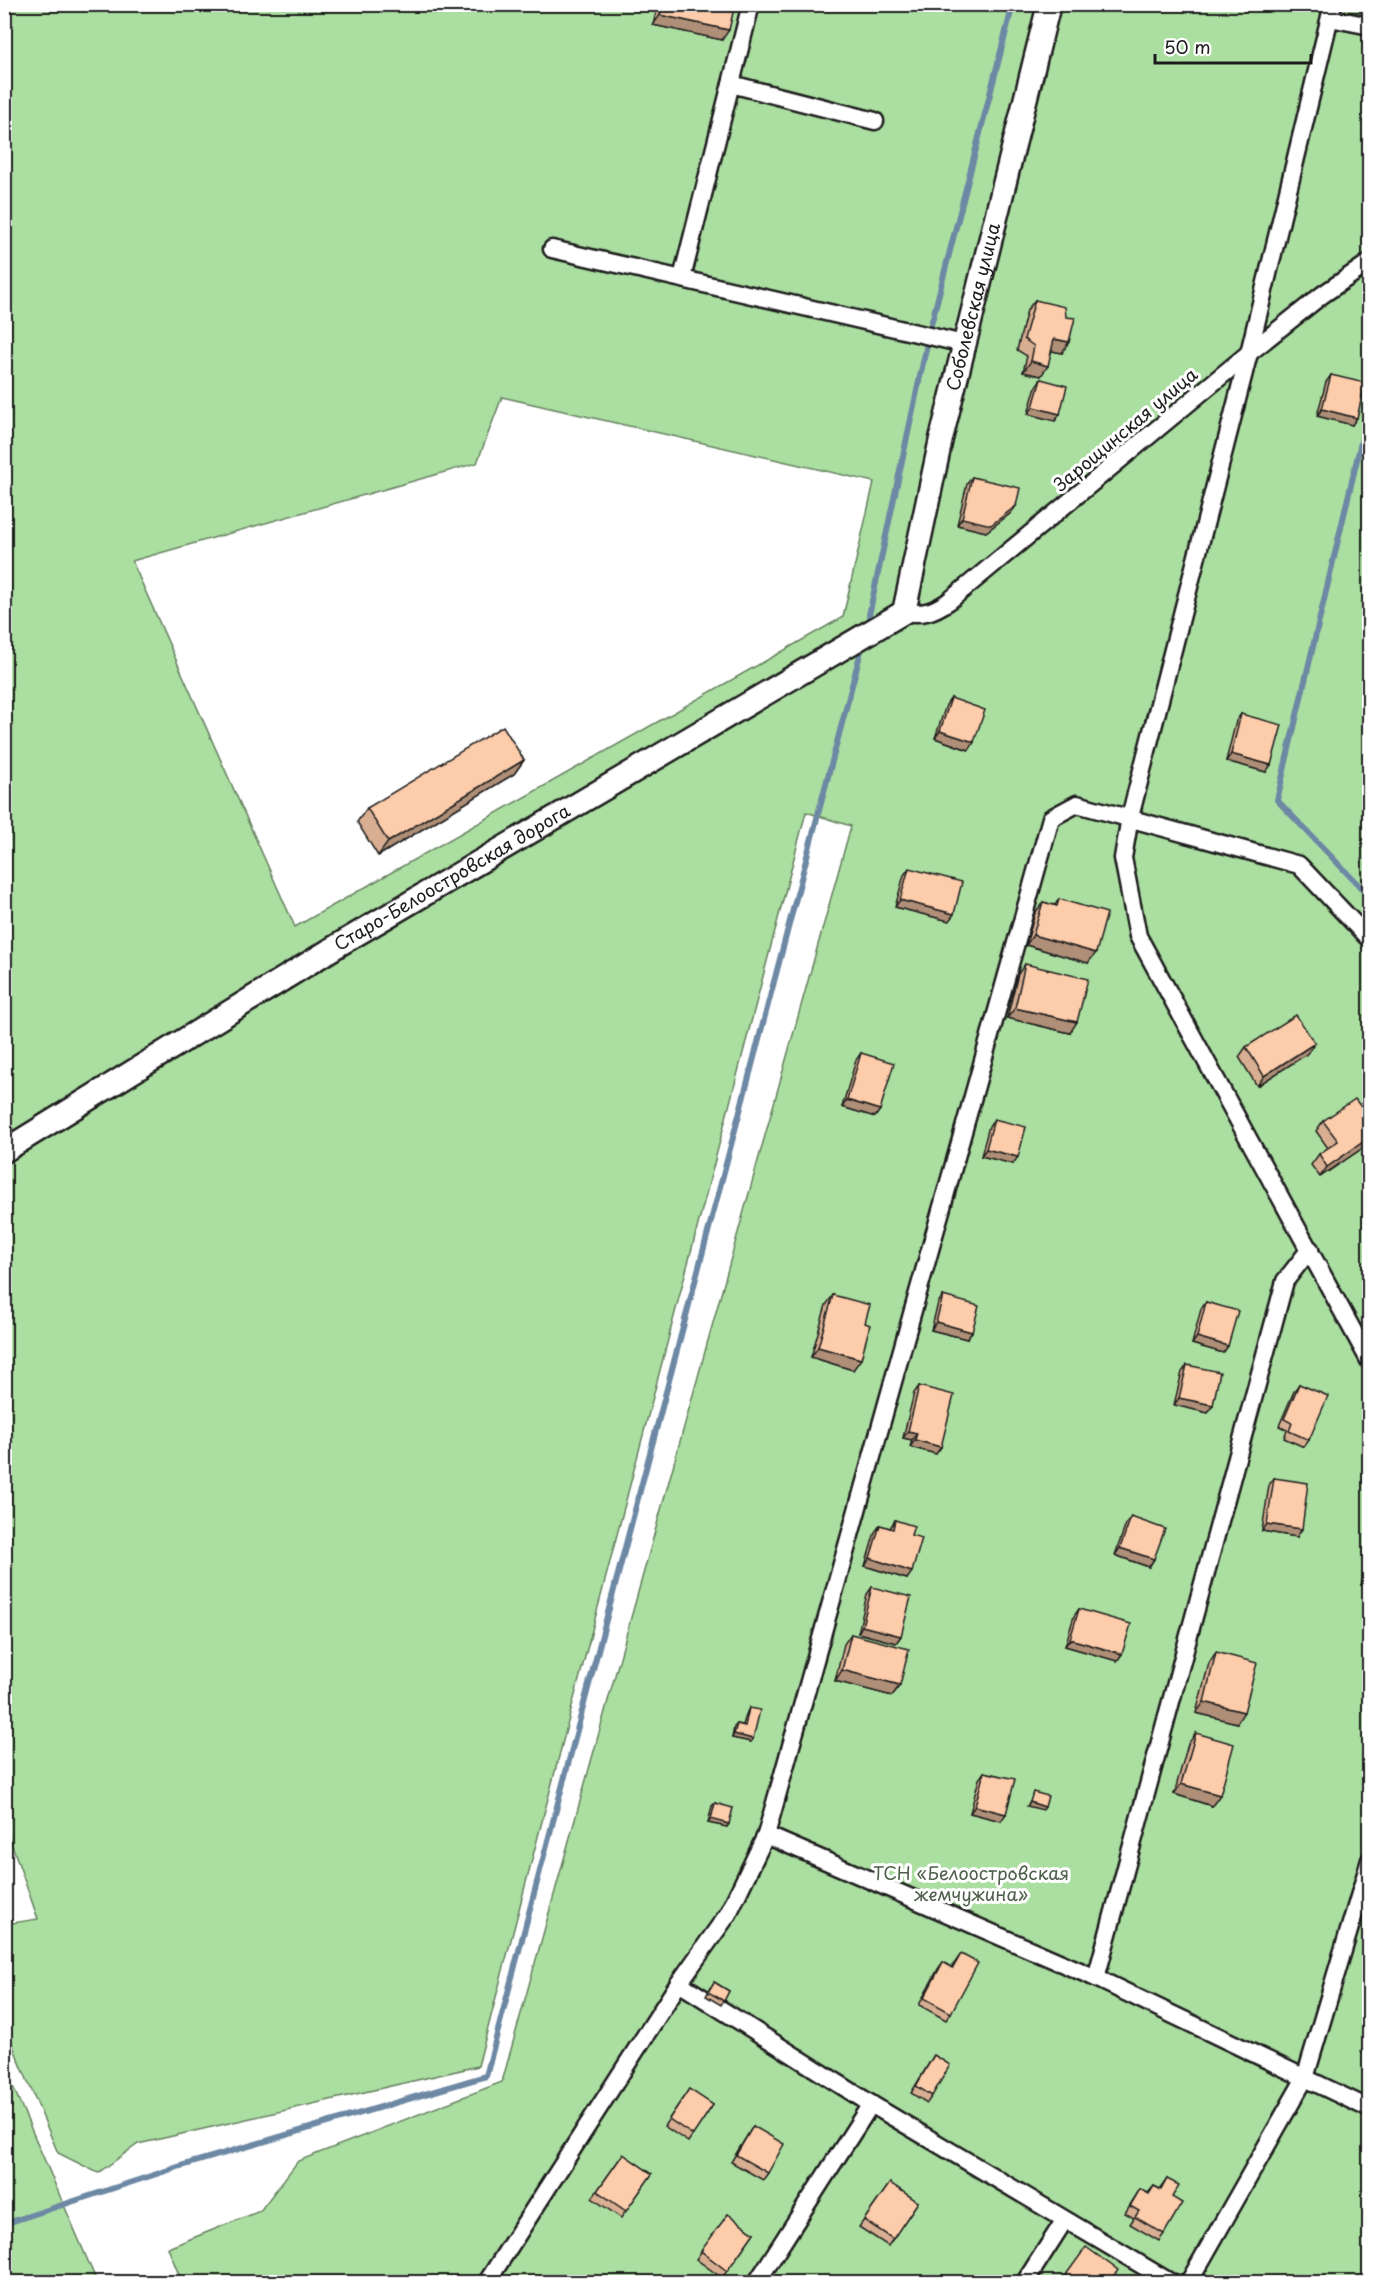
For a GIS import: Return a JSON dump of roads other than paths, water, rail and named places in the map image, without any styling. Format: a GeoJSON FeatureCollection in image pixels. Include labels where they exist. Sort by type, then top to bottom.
{"type":"FeatureCollection","features":[{"type":"Feature","properties":{"kind":"street"},"geometry":{"type":"LineString","coordinates":[[682,278],[751,4]]}},
{"type":"Feature","properties":{"kind":"street","name":"Соболевская улица"},"geometry":{"type":"LineString","coordinates":[[904,612],[964,344],[1049,4]]}},
{"type":"Feature","properties":{"kind":"street"},"geometry":{"type":"LineString","coordinates":[[1370,26],[1331,11],[1249,353],[1130,818],[1123,858],[1138,936],[1370,1362]]}},
{"type":"Feature","properties":{"kind":"street"},"geometry":{"type":"LineString","coordinates":[[731,84],[875,121]]}},
{"type":"Feature","properties":{"kind":"street"},"geometry":{"type":"LineString","coordinates":[[552,249],[964,344]]}},
{"type":"Feature","properties":{"kind":"street","name":"Зарощинская улица"},"geometry":{"type":"LineString","coordinates":[[904,612],[921,614],[936,610],[949,601],[1249,353],[1322,295],[1370,262]]}},
{"type":"Feature","properties":{"kind":"street","name":"Старо-Белоостровская дорога"},"geometry":{"type":"LineString","coordinates":[[4,1151],[340,944],[904,612]]}},
{"type":"Feature","properties":{"kind":"street"},"geometry":{"type":"LineString","coordinates":[[487,2283],[679,1983],[728,1914],[766,1835],[1051,818],[1077,804],[1299,865],[1370,940]]}},
{"type":"Feature","properties":{"kind":"street"},"geometry":{"type":"LineString","coordinates":[[1096,1978],[1285,1281],[1310,1249]]}},
{"type":"Feature","properties":{"kind":"street"},"geometry":{"type":"LineString","coordinates":[[766,1835],[1096,1978],[1370,2109]]}},
{"type":"Feature","properties":{"kind":"street"},"geometry":{"type":"LineString","coordinates":[[1189,2283],[1305,2079],[1370,1860]]}},
{"type":"Feature","properties":{"kind":"street"},"geometry":{"type":"LineString","coordinates":[[679,1983],[871,2104],[1170,2283]]}},
{"type":"Feature","properties":{"kind":"street"},"geometry":{"type":"LineString","coordinates":[[757,2283],[871,2104]]}},
{"type":"Feature","properties":{"kind":"street"},"geometry":{"type":"LineString","coordinates":[[1025,2283],[1064,2221]]}},
{"type":"Feature","properties":{"kind":"waterway"},"geometry":{"type":"LineString","coordinates":[[931,325],[1013,4]]}},
{"type":"Feature","properties":{"kind":"waterway"},"geometry":{"type":"LineString","coordinates":[[869,615],[927,344]]}},
{"type":"Feature","properties":{"kind":"waterway"},"geometry":{"type":"LineString","coordinates":[[1370,404],[1277,800],[1370,897]]}},
{"type":"Feature","properties":{"kind":"waterway"},"geometry":{"type":"LineString","coordinates":[[4,2224],[181,2166],[486,2076],[861,651]]}},
{"type":"Feature","properties":{"kind":"park label","name":"ТСН «Белоостровская жемчужина»"},"geometry":{"type":"Point","coordinates":[971,1884]}}]}
